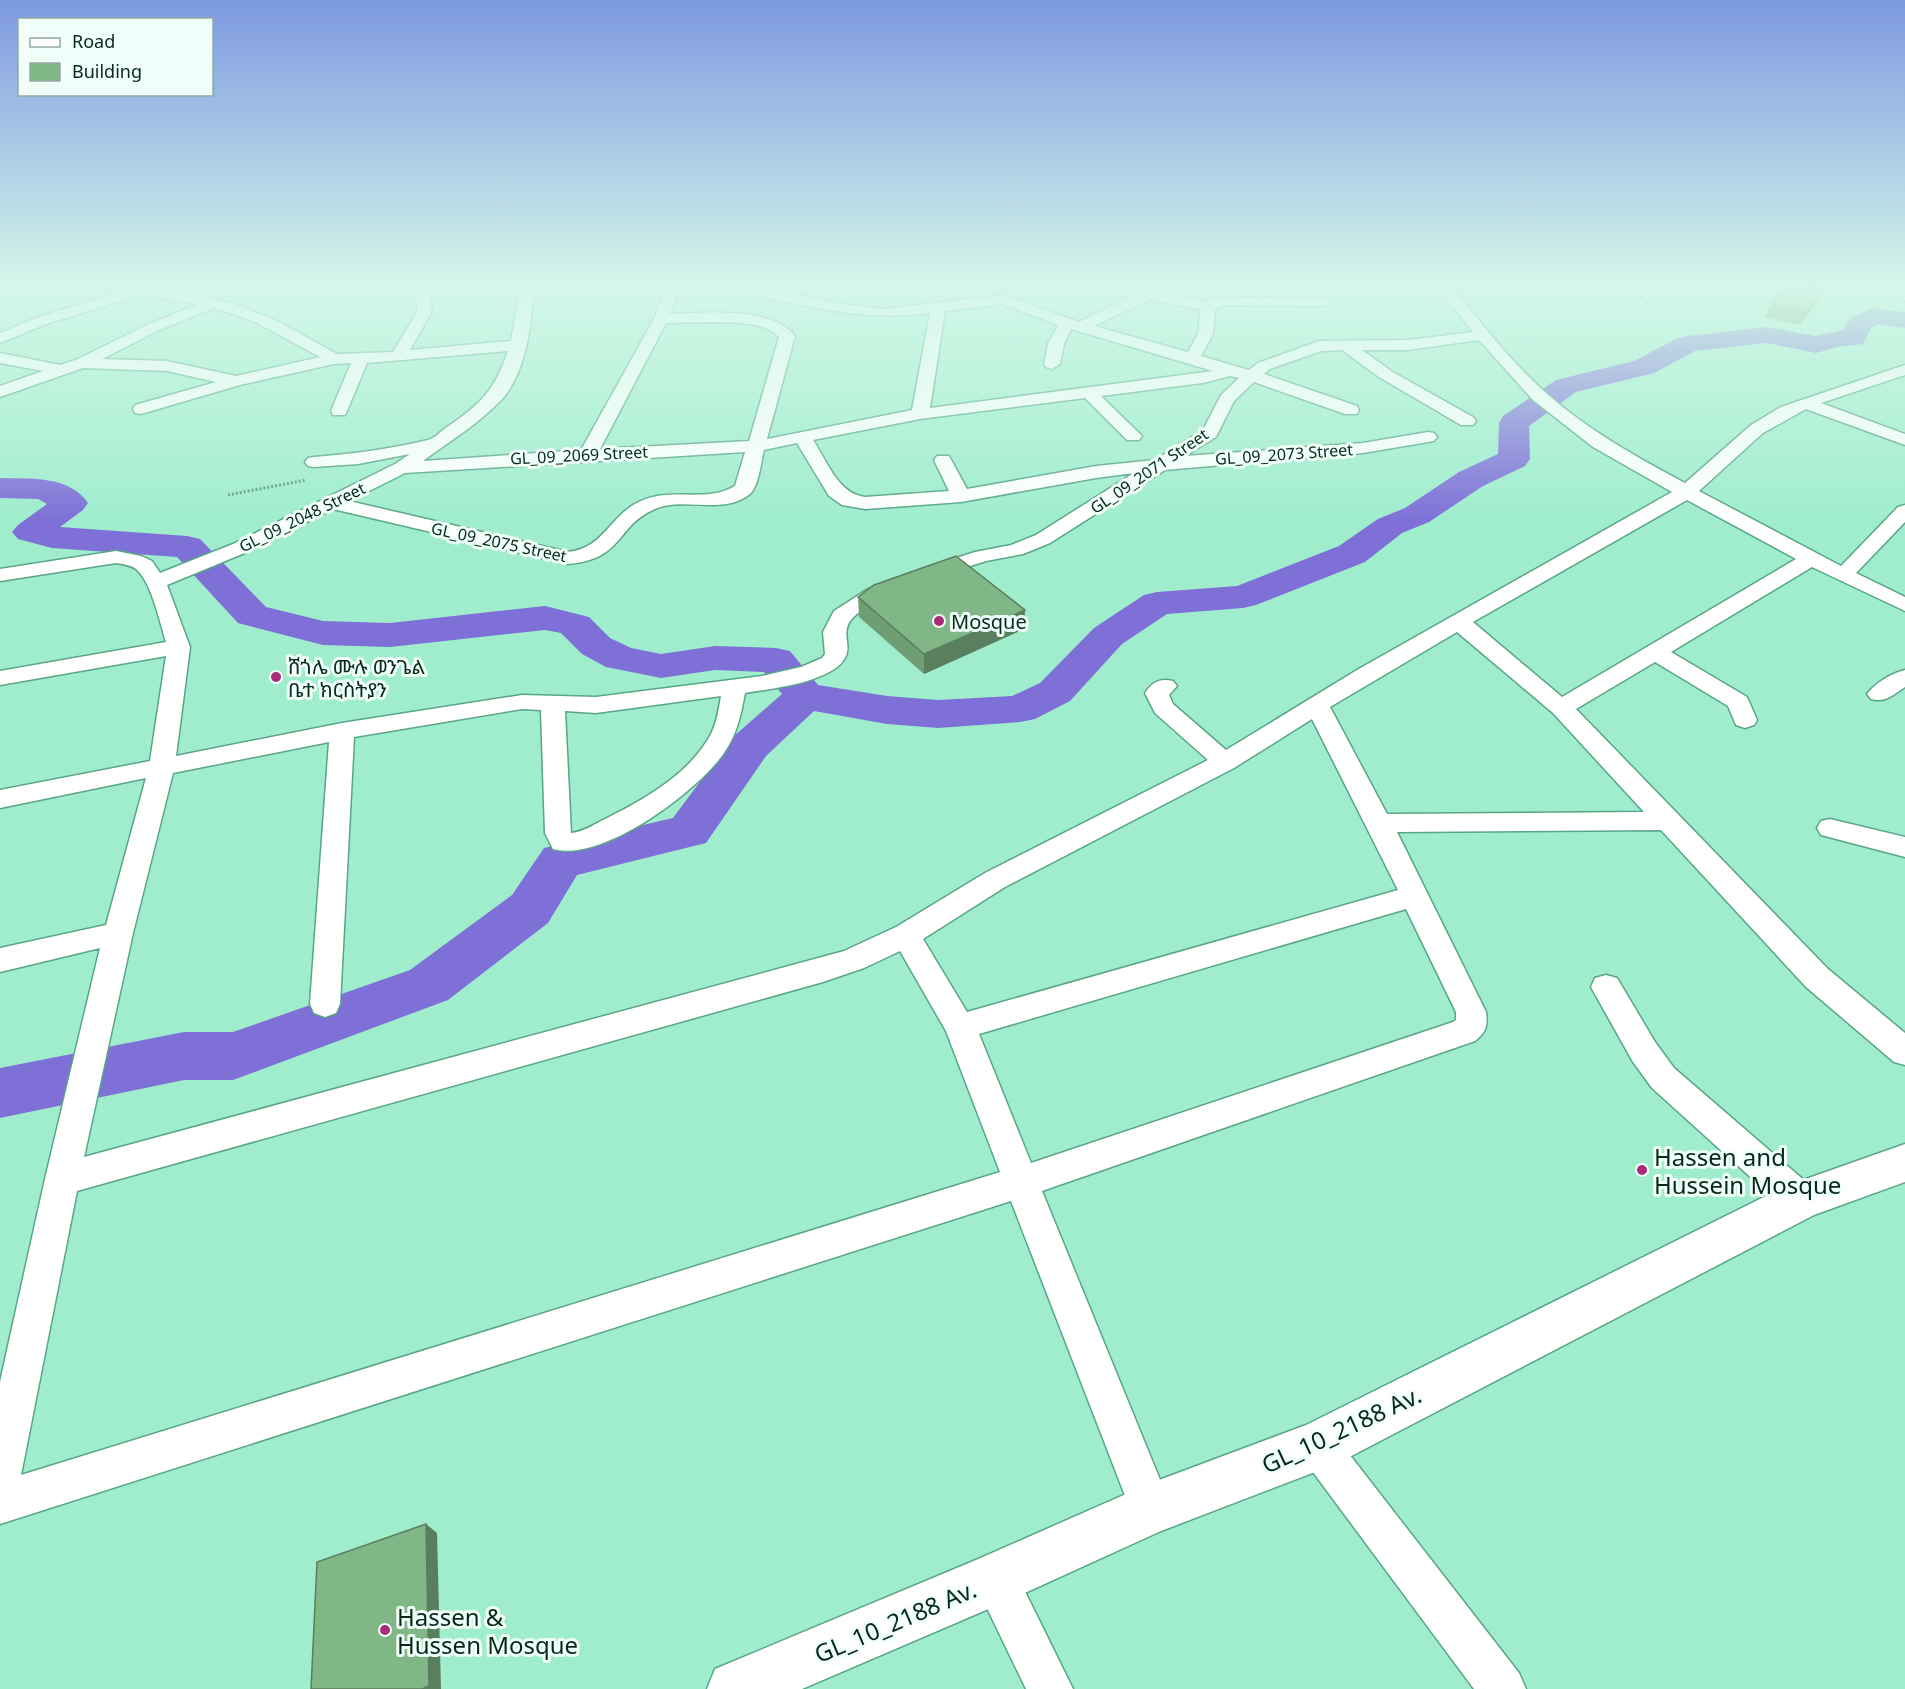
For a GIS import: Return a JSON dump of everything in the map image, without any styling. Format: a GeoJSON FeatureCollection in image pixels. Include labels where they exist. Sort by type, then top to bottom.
{"type":"FeatureCollection","features":[{"type":"Feature","properties":{"kind":"main road","name":"GL_10_2188 Av."},"geometry":{"type":"LineString","coordinates":[[735,1689],[995,1579],[1151,1509],[1318,1446],[1801,1200],[1905,1163]]}},
{"type":"Feature","properties":{"kind":"street"},"geometry":{"type":"LineString","coordinates":[[25,363],[63,370]]}},
{"type":"Feature","properties":{"kind":"street"},"geometry":{"type":"LineString","coordinates":[[0,392],[81,363],[167,366],[236,381]]}},
{"type":"Feature","properties":{"kind":"street"},"geometry":{"type":"LineString","coordinates":[[141,409],[236,381],[317,363]]}},
{"type":"Feature","properties":{"kind":"street"},"geometry":{"type":"LineString","coordinates":[[339,411],[359,363]]}},
{"type":"Feature","properties":{"kind":"street","name":"GL_09_2048 Street"},"geometry":{"type":"LineString","coordinates":[[156,582],[240,548],[401,468],[442,441],[497,394],[512,363]]}},
{"type":"Feature","properties":{"kind":"street"},"geometry":{"type":"LineString","coordinates":[[588,454],[637,363]]}},
{"type":"Feature","properties":{"kind":"street"},"geometry":{"type":"LineString","coordinates":[[756,446],[779,363]]}},
{"type":"Feature","properties":{"kind":"street"},"geometry":{"type":"LineString","coordinates":[[920,414],[929,363]]}},
{"type":"Feature","properties":{"kind":"street"},"geometry":{"type":"LineString","coordinates":[[1206,363],[1253,376],[1351,410]]}},
{"type":"Feature","properties":{"kind":"street","name":"GL_09_2071 Street"},"geometry":{"type":"LineString","coordinates":[[734,687],[808,673],[830,663],[836,654],[834,632],[842,616],[875,593],[982,556],[1016,550],[1043,539],[1210,434],[1227,399],[1264,366],[1271,363]]}},
{"type":"Feature","properties":{"kind":"street"},"geometry":{"type":"LineString","coordinates":[[1370,363],[1467,421]]}},
{"type":"Feature","properties":{"kind":"street"},"geometry":{"type":"LineString","coordinates":[[1509,363],[1539,396],[1599,442],[1811,559],[1905,605]]}},
{"type":"Feature","properties":{"kind":"street"},"geometry":{"type":"LineString","coordinates":[[62,1179],[854,960],[906,935],[995,880],[1226,762],[1458,621],[1686,492],[1757,429],[1804,403],[1905,370]]}},
{"type":"Feature","properties":{"kind":"street","name":"GL_09_2069 Street"},"geometry":{"type":"LineString","coordinates":[[401,468],[588,454],[756,446],[920,414],[1203,378],[1230,371]]}},
{"type":"Feature","properties":{"kind":"street"},"geometry":{"type":"LineString","coordinates":[[1366,378],[1385,374]]}},
{"type":"Feature","properties":{"kind":"street"},"geometry":{"type":"LineString","coordinates":[[1089,393],[1133,436]]}},
{"type":"Feature","properties":{"kind":"street"},"geometry":{"type":"LineString","coordinates":[[1804,403],[1905,440]]}},
{"type":"Feature","properties":{"kind":"street"},"geometry":{"type":"LineString","coordinates":[[1210,434],[1246,458]]}},
{"type":"Feature","properties":{"kind":"street","name":"GL_09_2073 Street"},"geometry":{"type":"LineString","coordinates":[[802,436],[836,492],[849,501],[865,503],[961,496],[1096,472],[1363,448],[1428,437]]}},
{"type":"Feature","properties":{"kind":"street","name":"GL_09_2048 Street"},"geometry":{"type":"LineString","coordinates":[[314,462],[358,459],[442,441]]}},
{"type":"Feature","properties":{"kind":"street","name":"GL_09_2075 Street"},"geometry":{"type":"LineString","coordinates":[[331,503],[568,558],[584,559],[597,552],[638,509],[651,503],[671,499],[724,498],[736,495],[744,489],[756,446]]}},
{"type":"Feature","properties":{"kind":"street"},"geometry":{"type":"LineString","coordinates":[[943,460],[961,496]]}},
{"type":"Feature","properties":{"kind":"street"},"geometry":{"type":"LineString","coordinates":[[1843,574],[1905,512]]}},
{"type":"Feature","properties":{"kind":"street"},"geometry":{"type":"LineString","coordinates":[[0,575],[116,557],[134,560],[145,565],[156,582],[179,647],[162,766],[118,933],[62,1179],[0,1477]]}},
{"type":"Feature","properties":{"kind":"street"},"geometry":{"type":"LineString","coordinates":[[1561,708],[1811,559]]}},
{"type":"Feature","properties":{"kind":"street"},"geometry":{"type":"LineString","coordinates":[[1458,621],[1561,708],[1818,978],[1905,1052]]}},
{"type":"Feature","properties":{"kind":"street"},"geometry":{"type":"LineString","coordinates":[[0,678],[179,647]]}},
{"type":"Feature","properties":{"kind":"street"},"geometry":{"type":"LineString","coordinates":[[1656,653],[1732,697],[1738,702],[1745,720]]}},
{"type":"Feature","properties":{"kind":"street"},"geometry":{"type":"LineString","coordinates":[[1879,694],[1905,677]]}},
{"type":"Feature","properties":{"kind":"street"},"geometry":{"type":"LineString","coordinates":[[1165,686],[1157,693],[1163,708],[1226,762]]}},
{"type":"Feature","properties":{"kind":"street"},"geometry":{"type":"LineString","coordinates":[[0,799],[342,731],[522,702],[553,702],[596,705],[734,687],[724,731],[704,762],[674,789],[630,819],[585,841],[572,844],[563,842],[558,833],[553,702]]}},
{"type":"Feature","properties":{"kind":"street"},"geometry":{"type":"LineString","coordinates":[[0,1503],[1021,1182],[1464,1032],[1472,1025],[1471,1012],[1379,823],[1317,706]]}},
{"type":"Feature","properties":{"kind":"street"},"geometry":{"type":"LineString","coordinates":[[325,1004],[342,731]]}},
{"type":"Feature","properties":{"kind":"street"},"geometry":{"type":"LineString","coordinates":[[1379,823],[1668,821]]}},
{"type":"Feature","properties":{"kind":"street"},"geometry":{"type":"LineString","coordinates":[[1830,828],[1905,848]]}},
{"type":"Feature","properties":{"kind":"street"},"geometry":{"type":"LineString","coordinates":[[960,1027],[1413,896]]}},
{"type":"Feature","properties":{"kind":"street"},"geometry":{"type":"LineString","coordinates":[[0,960],[118,933]]}},
{"type":"Feature","properties":{"kind":"street"},"geometry":{"type":"LineString","coordinates":[[906,935],[960,1027],[1151,1509]]}},
{"type":"Feature","properties":{"kind":"street"},"geometry":{"type":"LineString","coordinates":[[1606,987],[1644,1052],[1663,1078],[1801,1200]]}},
{"type":"Feature","properties":{"kind":"street"},"geometry":{"type":"LineString","coordinates":[[1318,1446],[1503,1689]]}},
{"type":"Feature","properties":{"kind":"street"},"geometry":{"type":"LineString","coordinates":[[995,1579],[1050,1689]]}},
{"type":"Feature","properties":{"kind":"building","name":"Mosque"},"geometry":{"type":"Polygon","coordinates":[[[956,556],[1025,610],[924,654],[858,597],[874,585],[956,556]]]}},
{"type":"Feature","properties":{"kind":"building"},"geometry":{"type":"Polygon","coordinates":[[[426,1524],[429,1686],[422,1689],[311,1689],[317,1562],[426,1524]]]}},
{"type":"Feature","properties":{"kind":"waterway"},"geometry":{"type":"LineString","coordinates":[[805,696],[887,710],[938,714],[1020,709],[1055,692],[1108,636],[1157,603],[1243,597],[1352,554],[1390,526],[1417,515],[1471,479],[1514,459],[1514,423],[1566,386],[1644,367],[1652,363]]}},
{"type":"Feature","properties":{"kind":"waterway"},"geometry":{"type":"LineString","coordinates":[[0,488],[45,489],[71,503],[30,532],[52,537],[187,547],[252,615],[323,633],[390,635],[545,618],[575,625],[596,646],[620,658],[661,666],[715,658],[776,660],[805,696]]}},
{"type":"Feature","properties":{"kind":"waterway"},"geometry":{"type":"LineString","coordinates":[[0,1093],[184,1056],[233,1056],[429,985],[530,909],[561,861],[689,831],[750,746],[805,696]]}},
{"type":"Feature","properties":{"kind":"place","name":"Mosque"},"geometry":{"type":"Point","coordinates":[939,621]}},
{"type":"Feature","properties":{"kind":"place","name":"ሸጎሌ ሙሉ ወንጌል ቤተ ክርስትያን"},"geometry":{"type":"Point","coordinates":[276,677]}},
{"type":"Feature","properties":{"kind":"place","name":"Hassen and Hussein Mosque"},"geometry":{"type":"Point","coordinates":[1642,1170]}},
{"type":"Feature","properties":{"kind":"place","name":"Hassen & Hussen Mosque"},"geometry":{"type":"Point","coordinates":[385,1630]}}]}
